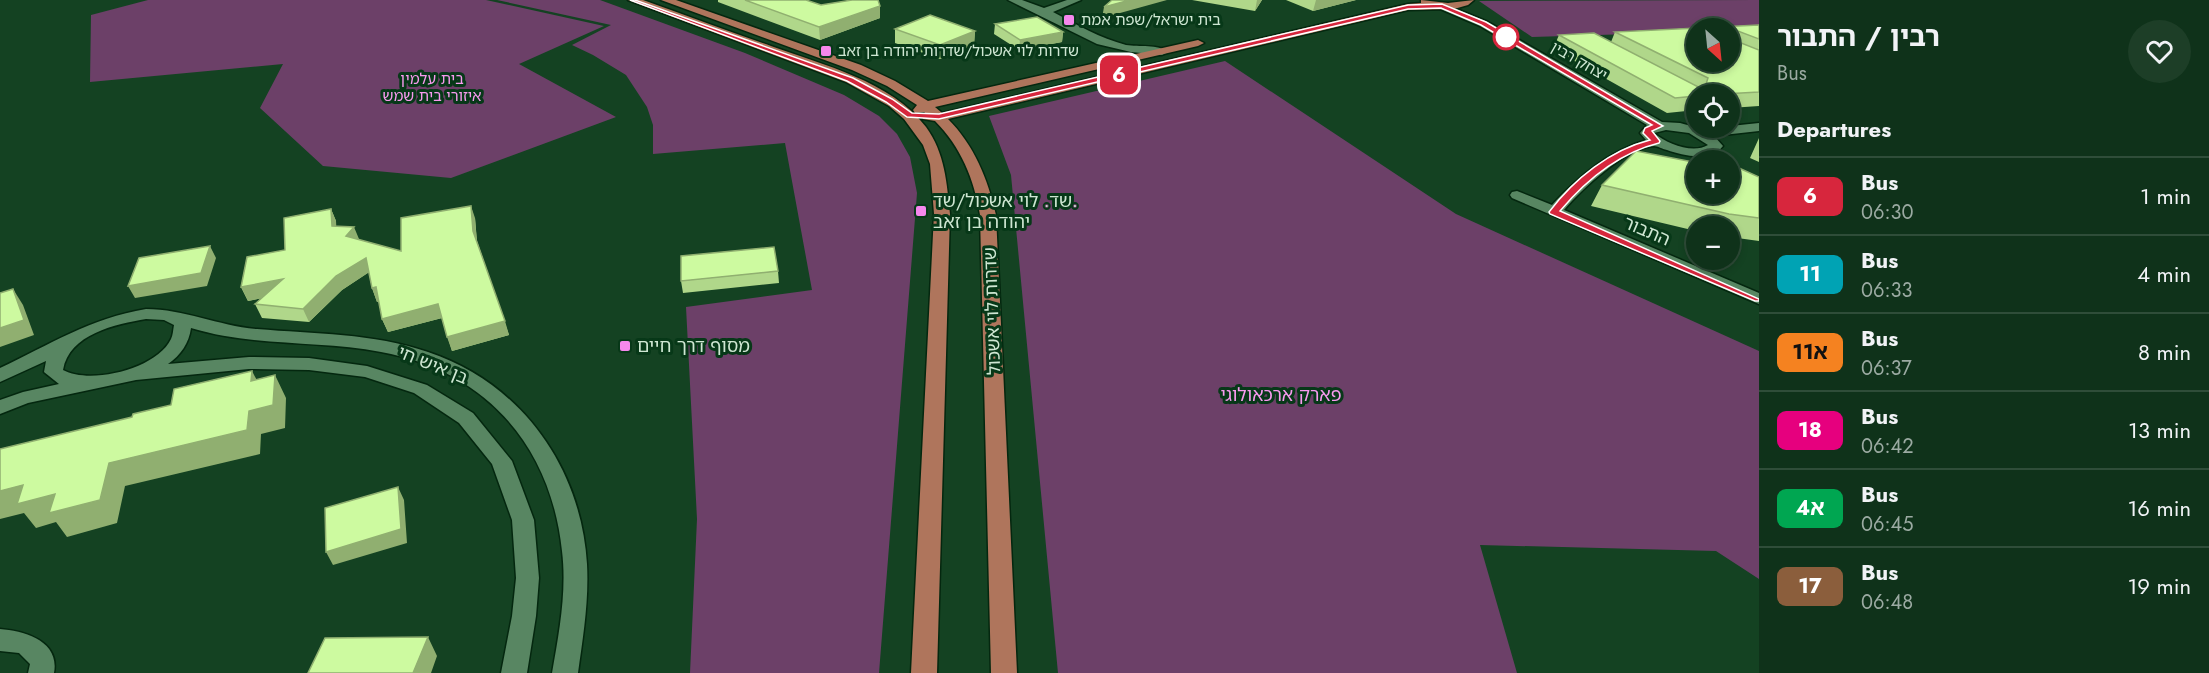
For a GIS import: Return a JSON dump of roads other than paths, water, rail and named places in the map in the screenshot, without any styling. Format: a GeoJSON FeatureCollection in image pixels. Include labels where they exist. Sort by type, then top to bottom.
{"type":"FeatureCollection","features":[{"type":"Feature","properties":{"kind":"main road","name":"שדרות לוי אשכול"},"geometry":{"type":"LineString","coordinates":[[633,0],[850,79],[889,100],[925,112]]}},
{"type":"Feature","properties":{"kind":"main road","name":"שדרות לוי אשכול"},"geometry":{"type":"LineString","coordinates":[[666,0],[868,72],[892,84],[964,148],[975,167],[982,183],[988,214],[1004,673]]}},
{"type":"Feature","properties":{"kind":"main road"},"geometry":{"type":"LineString","coordinates":[[1299,20],[1389,0]]}},
{"type":"Feature","properties":{"kind":"main road"},"geometry":{"type":"LineString","coordinates":[[1417,0],[1439,5]]}},
{"type":"Feature","properties":{"kind":"main road"},"geometry":{"type":"LineString","coordinates":[[925,112],[1398,9],[1467,2]]}},
{"type":"Feature","properties":{"kind":"main road"},"geometry":{"type":"LineString","coordinates":[[925,112],[1099,66],[1208,41]]}},
{"type":"Feature","properties":{"kind":"main road","name":"שדרות לוי אשכול"},"geometry":{"type":"LineString","coordinates":[[924,673],[941,179],[929,142],[925,112]]}},
{"type":"Feature","properties":{"kind":"street"},"geometry":{"type":"LineString","coordinates":[[1013,0],[1044,12],[1107,46],[1110,56],[1099,66]]}},
{"type":"Feature","properties":{"kind":"street"},"geometry":{"type":"LineString","coordinates":[[1044,12],[1076,0]]}},
{"type":"Feature","properties":{"kind":"street","name":"יצחק רבין"},"geometry":{"type":"LineString","coordinates":[[1467,2],[1466,9],[1484,24]]}},
{"type":"Feature","properties":{"kind":"street","name":"יצחק רבין"},"geometry":{"type":"LineString","coordinates":[[1439,5],[1484,24],[1659,126]]}},
{"type":"Feature","properties":{"kind":"street"},"geometry":{"type":"LineString","coordinates":[[1101,42],[1131,49],[1162,52]]}},
{"type":"Feature","properties":{"kind":"street"},"geometry":{"type":"LineString","coordinates":[[1740,120],[1755,127]]}},
{"type":"Feature","properties":{"kind":"street"},"geometry":{"type":"LineString","coordinates":[[1686,129],[1659,126],[1648,130],[1647,133],[1656,141],[1686,151]]}},
{"type":"Feature","properties":{"kind":"street"},"geometry":{"type":"LineString","coordinates":[[1740,129],[1755,127]]}},
{"type":"Feature","properties":{"kind":"street"},"geometry":{"type":"LineString","coordinates":[[1709,138],[1716,146],[1713,150]]}},
{"type":"Feature","properties":{"kind":"street"},"geometry":{"type":"LineString","coordinates":[[1554,212],[1566,198],[1612,158],[1634,147],[1656,141]]}},
{"type":"Feature","properties":{"kind":"street","name":"התבור"},"geometry":{"type":"LineString","coordinates":[[1516,195],[1759,299]]}},
{"type":"Feature","properties":{"kind":"street","name":"בן איש חי"},"geometry":{"type":"LineString","coordinates":[[71,341],[106,322],[146,314],[163,314],[228,333],[338,340],[382,346],[421,356],[480,384],[510,408],[535,436],[555,472],[568,508],[574,553],[574,609],[565,673]]}},
{"type":"Feature","properties":{"kind":"street"},"geometry":{"type":"LineString","coordinates":[[0,407],[23,398],[134,374],[170,354],[180,343],[184,333],[183,324],[176,317]]}},
{"type":"Feature","properties":{"kind":"street"},"geometry":{"type":"LineString","coordinates":[[0,376],[71,341]]}},
{"type":"Feature","properties":{"kind":"street"},"geometry":{"type":"LineString","coordinates":[[71,341],[59,352],[53,362],[53,372],[60,379],[72,383],[90,384]]}},
{"type":"Feature","properties":{"kind":"street","name":"בן איש חי"},"geometry":{"type":"LineString","coordinates":[[134,374],[212,364],[318,363],[359,368],[394,377],[447,404],[474,427],[496,453],[514,487],[524,520],[528,563],[525,617],[514,673]]}},
{"type":"Feature","properties":{"kind":"street"},"geometry":{"type":"LineString","coordinates":[[0,640],[19,640],[36,649],[43,663],[40,673]]}},
{"type":"Feature","properties":{"kind":"place","name":"בית ישראל/שפת אמת"},"geometry":{"type":"Point","coordinates":[1069,20]}},
{"type":"Feature","properties":{"kind":"place","name":"שדרות לוי אשכול/שדרות יהודה בן זאב"},"geometry":{"type":"Point","coordinates":[826,51]}},
{"type":"Feature","properties":{"kind":"place","name":"שד. לוי אשכול/שד. יהודה בן זאב"},"geometry":{"type":"Point","coordinates":[921,211]}},
{"type":"Feature","properties":{"kind":"place","name":"מסוף דרך חיים"},"geometry":{"type":"Point","coordinates":[625,346]}},
{"type":"Feature","properties":{"kind":"park label","name":"בית עלמין איזורי בית שמש"},"geometry":{"type":"Point","coordinates":[432,88]}},
{"type":"Feature","properties":{"kind":"park label","name":"פארק ארכאולוגי"},"geometry":{"type":"Point","coordinates":[1281,395]}}]}
